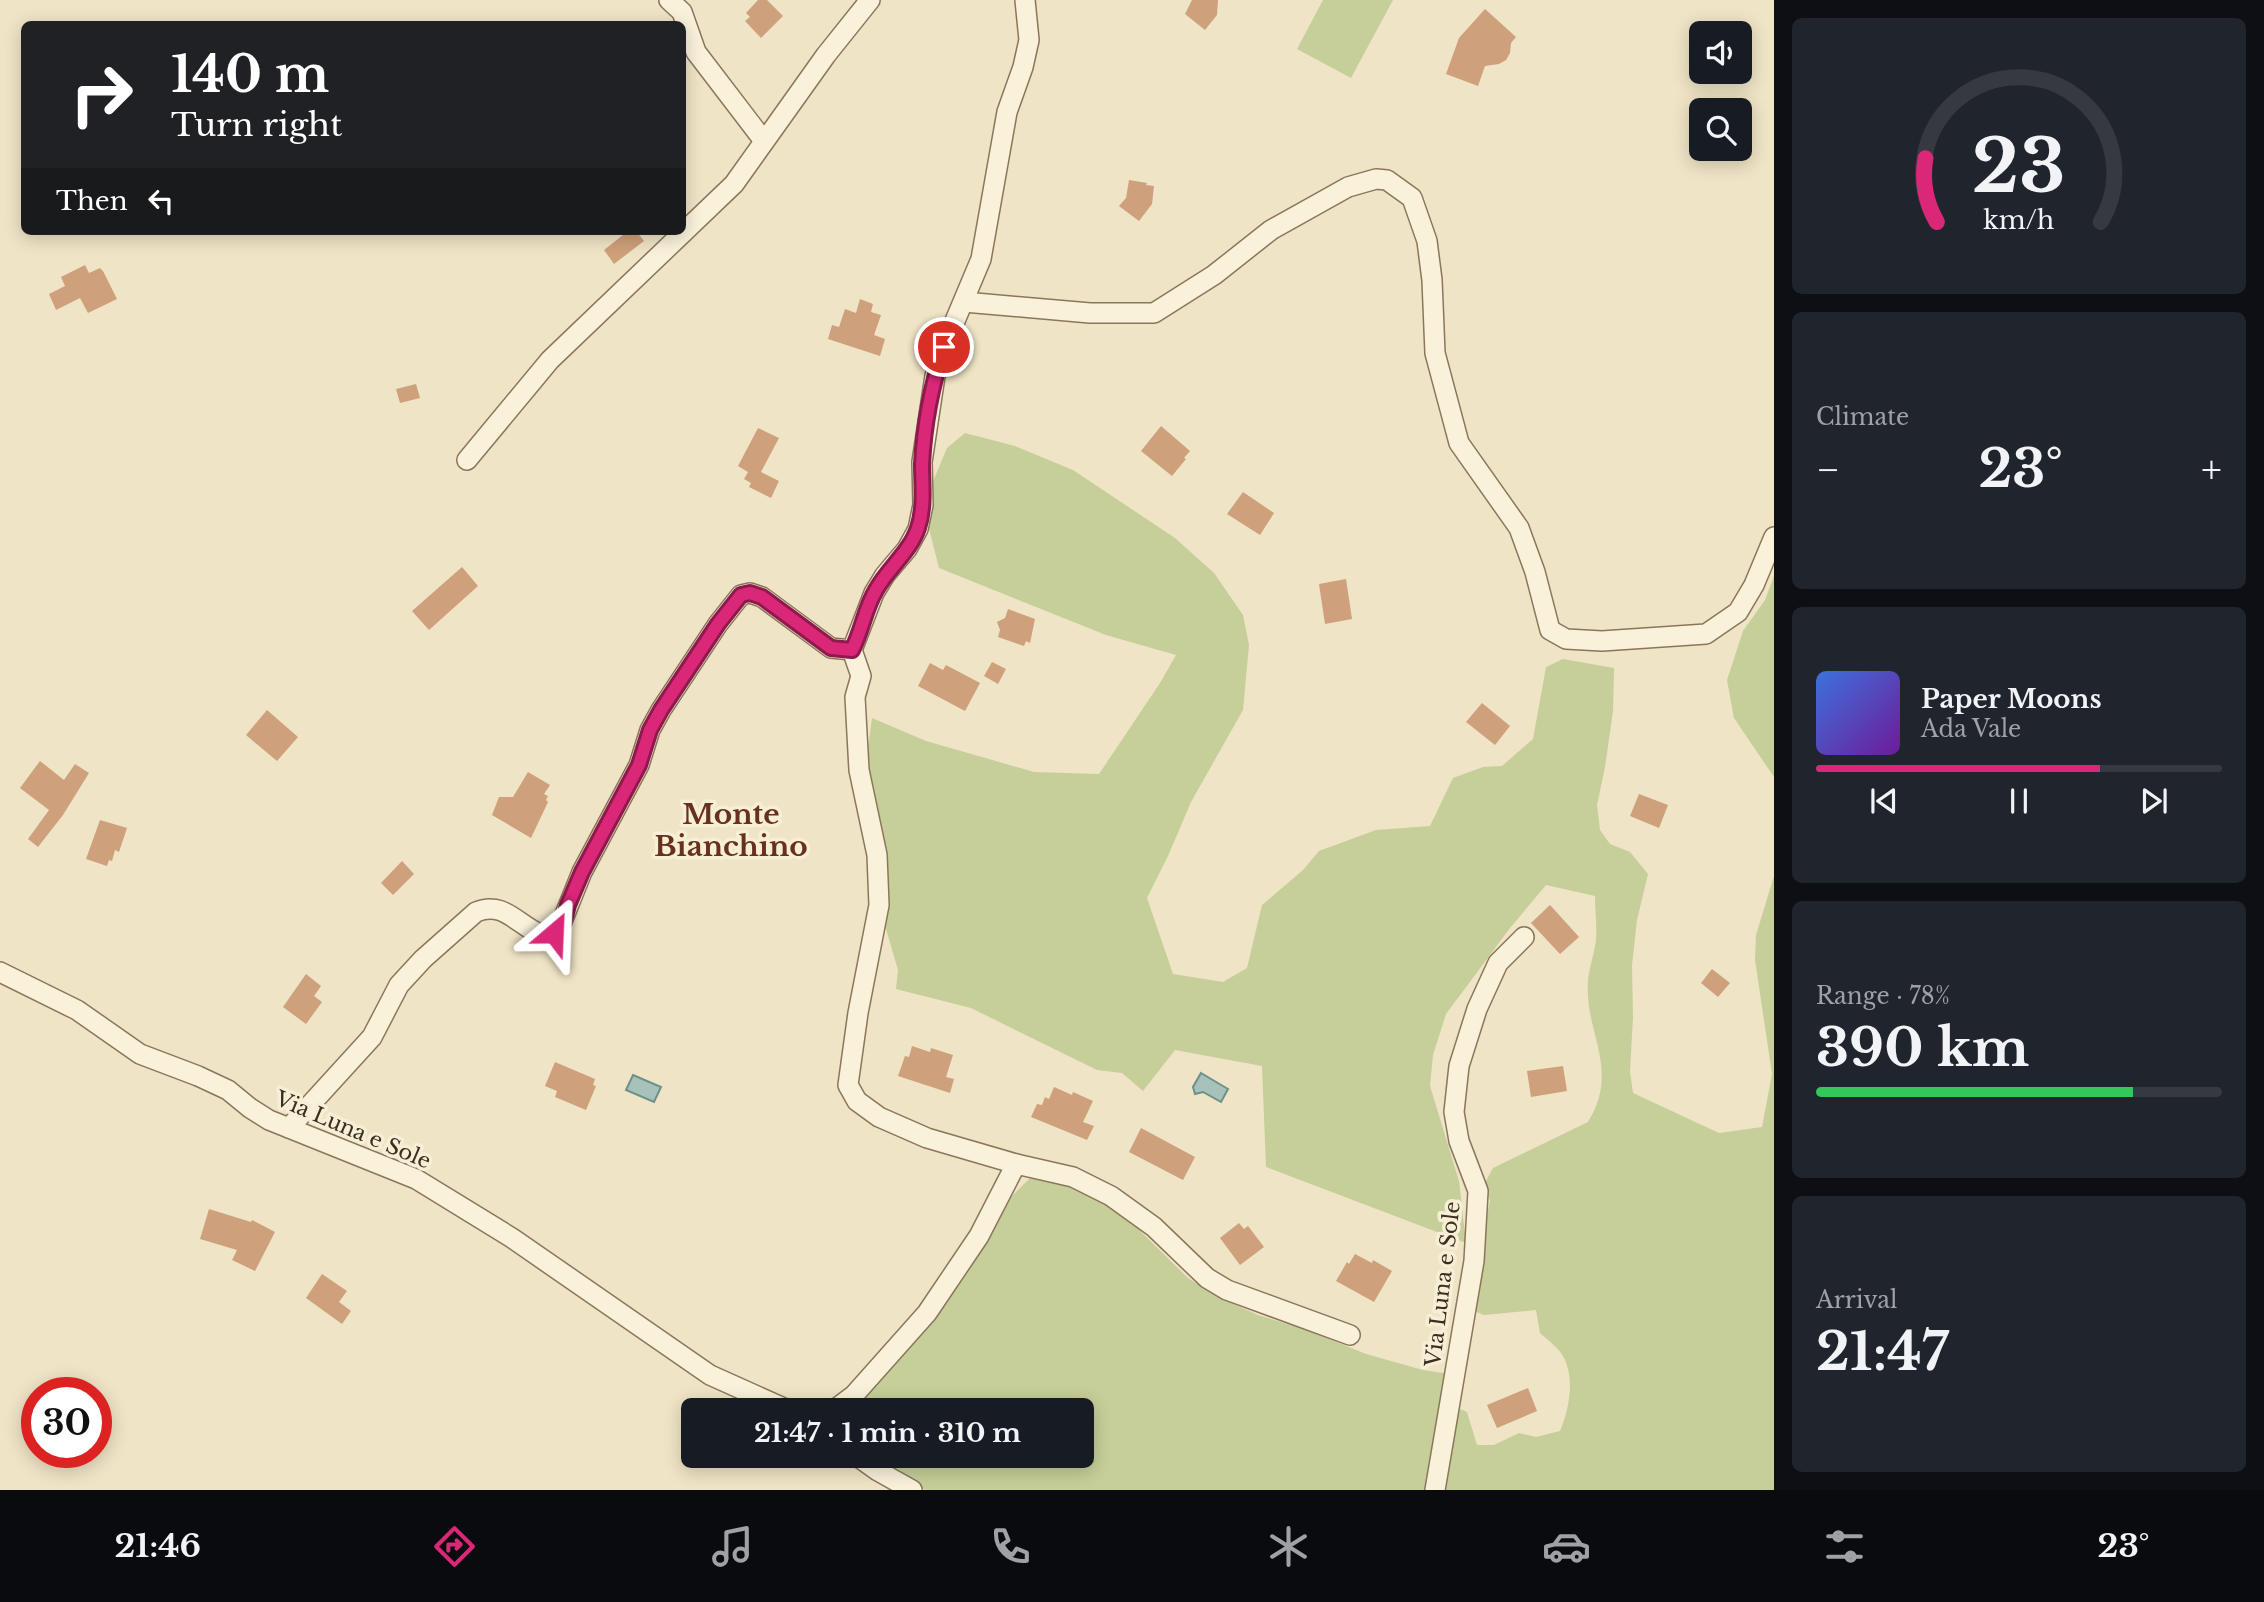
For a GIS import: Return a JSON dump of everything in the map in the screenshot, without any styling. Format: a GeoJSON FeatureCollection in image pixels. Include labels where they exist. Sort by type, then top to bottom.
{"type":"FeatureCollection","features":[{"type":"Feature","properties":{"kind":"street"},"geometry":{"type":"LineString","coordinates":[[669,0],[682,12],[685,21]]}},
{"type":"Feature","properties":{"kind":"street"},"geometry":{"type":"LineString","coordinates":[[686,230],[734,184],[826,55],[870,0]]}},
{"type":"Feature","properties":{"kind":"street"},"geometry":{"type":"LineString","coordinates":[[1025,0],[1029,40],[1023,67],[1007,112],[981,259],[944,347],[935,376],[922,462],[923,505],[918,529],[907,549],[874,593],[852,650],[861,676],[855,697],[859,770],[877,855],[880,905],[858,1013],[848,1085],[858,1101],[879,1116],[927,1138],[1016,1164],[1066,1174],[1111,1196],[1154,1227],[1207,1278],[1227,1290],[1350,1335]]}},
{"type":"Feature","properties":{"kind":"street"},"geometry":{"type":"LineString","coordinates":[[686,23],[696,52],[764,141]]}},
{"type":"Feature","properties":{"kind":"street"},"geometry":{"type":"LineString","coordinates":[[964,302],[1090,313],[1154,313],[1214,275],[1271,230],[1348,187],[1376,179],[1387,180],[1412,198],[1427,241],[1432,280],[1435,353],[1459,443],[1519,528],[1535,572],[1550,631],[1566,639],[1602,641],[1706,634],[1738,612],[1754,585],[1774,537]]}},
{"type":"Feature","properties":{"kind":"street"},"geometry":{"type":"LineString","coordinates":[[467,460],[550,360],[681,235]]}},
{"type":"Feature","properties":{"kind":"street","name":"Via Luna e Sole"},"geometry":{"type":"LineString","coordinates":[[289,1128],[372,1037],[399,985],[476,912],[483,908],[500,909],[542,935],[559,929],[582,872],[639,765],[650,730],[718,624],[741,595],[750,593],[762,597],[831,648],[852,650]]}},
{"type":"Feature","properties":{"kind":"street","name":"Via Luna e Sole"},"geometry":{"type":"LineString","coordinates":[[1434,1490],[1474,1261],[1478,1191],[1459,1142],[1454,1112],[1459,1066],[1477,1009],[1498,963],[1524,937]]}},
{"type":"Feature","properties":{"kind":"street","name":"Via Luna e Sole"},"geometry":{"type":"LineString","coordinates":[[0,972],[77,1010],[140,1054],[228,1090],[269,1120],[416,1179],[512,1238],[710,1375],[761,1398]]}},
{"type":"Feature","properties":{"kind":"street"},"geometry":{"type":"LineString","coordinates":[[850,1398],[927,1313],[979,1236],[1016,1164]]}},
{"type":"Feature","properties":{"kind":"street"},"geometry":{"type":"LineString","coordinates":[[874,1468],[912,1490]]}},
{"type":"Feature","properties":{"kind":"green space"},"geometry":{"type":"Polygon","coordinates":[[[1323,0],[1393,0],[1351,78],[1297,49],[1323,0]]]}},
{"type":"Feature","properties":{"kind":"green space"},"geometry":{"type":"Polygon","coordinates":[[[965,433],[1015,446],[1073,470],[1175,538],[1214,573],[1243,615],[1249,645],[1243,710],[1191,802],[1147,898],[1173,974],[1223,982],[1247,968],[1262,905],[1303,870],[1319,851],[1376,830],[1430,826],[1453,778],[1483,767],[1502,766],[1533,739],[1546,667],[1563,659],[1614,668],[1613,711],[1597,805],[1600,830],[1610,844],[1630,852],[1648,874],[1637,920],[1632,965],[1630,1072],[1633,1093],[1719,1133],[1762,1127],[1772,1074],[1755,960],[1756,935],[1774,876],[1774,1490],[1439,1490],[1453,1406],[1467,1412],[1477,1445],[1494,1445],[1519,1433],[1536,1437],[1560,1431],[1566,1413],[1570,1385],[1567,1367],[1559,1351],[1540,1333],[1536,1310],[1484,1315],[1474,1311],[1478,1257],[1490,1201],[1485,1183],[1493,1168],[1588,1122],[1597,1103],[1601,1067],[1588,1000],[1589,976],[1596,939],[1595,896],[1546,885],[1510,928],[1446,1014],[1433,1055],[1430,1086],[1459,1181],[1466,1243],[1266,1167],[1262,1066],[1175,1050],[1143,1091],[1122,1073],[1097,1070],[971,1008],[896,989],[898,970],[879,905],[863,787],[872,718],[926,741],[1034,772],[1099,774],[1176,655],[1106,635],[939,568],[923,505],[947,448],[965,433]]]}},
{"type":"Feature","properties":{"kind":"green space"},"geometry":{"type":"Polygon","coordinates":[[[1774,576],[1774,777],[1734,718],[1727,680],[1743,631],[1765,600],[1774,576]]]}},
{"type":"Feature","properties":{"kind":"green space"},"geometry":{"type":"Polygon","coordinates":[[[1031,1177],[1066,1183],[1123,1214],[1188,1278],[1218,1297],[1258,1315],[1307,1330],[1366,1354],[1423,1370],[1450,1374],[1431,1490],[925,1490],[893,1468],[1094,1468],[1094,1398],[854,1398],[989,1235],[1009,1199],[1031,1177]]]}},
{"type":"Feature","properties":{"kind":"water"},"geometry":{"type":"Polygon","coordinates":[[[1201,1073],[1228,1089],[1221,1102],[1203,1092],[1195,1094],[1193,1087],[1201,1073]]]}},
{"type":"Feature","properties":{"kind":"water"},"geometry":{"type":"Polygon","coordinates":[[[633,1075],[661,1087],[654,1102],[626,1090],[633,1075]]]}},
{"type":"Feature","properties":{"kind":"building"},"geometry":{"type":"Polygon","coordinates":[[[758,0],[767,0],[783,16],[761,38],[745,21],[750,17],[746,13],[758,0]]]}},
{"type":"Feature","properties":{"kind":"building"},"geometry":{"type":"Polygon","coordinates":[[[1192,0],[1218,0],[1217,15],[1205,30],[1185,14],[1192,0]]]}},
{"type":"Feature","properties":{"kind":"building"},"geometry":{"type":"Polygon","coordinates":[[[1485,9],[1516,37],[1511,43],[1506,60],[1485,66],[1478,86],[1446,74],[1459,38],[1485,9]]]}},
{"type":"Feature","properties":{"kind":"building"},"geometry":{"type":"Polygon","coordinates":[[[1129,180],[1154,186],[1152,204],[1139,221],[1119,206],[1126,198],[1129,180]]]}},
{"type":"Feature","properties":{"kind":"building"},"geometry":{"type":"Polygon","coordinates":[[[623,235],[639,235],[644,241],[614,264],[604,250],[623,235]]]}},
{"type":"Feature","properties":{"kind":"building"},"geometry":{"type":"Polygon","coordinates":[[[85,265],[89,273],[100,268],[103,271],[117,299],[88,313],[80,298],[56,310],[49,294],[65,286],[61,277],[85,265]]]}},
{"type":"Feature","properties":{"kind":"building"},"geometry":{"type":"Polygon","coordinates":[[[860,299],[873,304],[871,312],[881,315],[874,335],[885,339],[880,356],[828,339],[832,325],[839,327],[845,309],[856,313],[860,299]]]}},
{"type":"Feature","properties":{"kind":"building"},"geometry":{"type":"Polygon","coordinates":[[[416,384],[420,398],[400,403],[396,389],[416,384]]]}},
{"type":"Feature","properties":{"kind":"building"},"geometry":{"type":"Polygon","coordinates":[[[1161,426],[1190,451],[1172,476],[1141,451],[1161,426]]]}},
{"type":"Feature","properties":{"kind":"building"},"geometry":{"type":"Polygon","coordinates":[[[758,428],[779,438],[761,472],[779,481],[771,498],[749,487],[751,483],[744,479],[748,472],[738,466],[758,428]]]}},
{"type":"Feature","properties":{"kind":"building"},"geometry":{"type":"Polygon","coordinates":[[[1243,492],[1274,513],[1260,535],[1227,514],[1243,492]]]}},
{"type":"Feature","properties":{"kind":"building"},"geometry":{"type":"Polygon","coordinates":[[[462,567],[478,586],[429,630],[412,611],[462,567]]]}},
{"type":"Feature","properties":{"kind":"building"},"geometry":{"type":"Polygon","coordinates":[[[1346,579],[1352,619],[1325,624],[1319,584],[1346,579]]]}},
{"type":"Feature","properties":{"kind":"building"},"geometry":{"type":"Polygon","coordinates":[[[1008,609],[1035,619],[1030,643],[1026,641],[1024,646],[998,637],[1000,630],[997,622],[1005,618],[1008,609]]]}},
{"type":"Feature","properties":{"kind":"building"},"geometry":{"type":"Polygon","coordinates":[[[992,662],[1006,669],[998,684],[984,676],[992,662]]]}},
{"type":"Feature","properties":{"kind":"building"},"geometry":{"type":"Polygon","coordinates":[[[930,663],[943,670],[946,665],[980,683],[965,711],[918,686],[930,663]]]}},
{"type":"Feature","properties":{"kind":"building"},"geometry":{"type":"Polygon","coordinates":[[[1482,703],[1510,726],[1495,745],[1466,722],[1482,703]]]}},
{"type":"Feature","properties":{"kind":"building"},"geometry":{"type":"Polygon","coordinates":[[[267,710],[298,737],[277,761],[246,735],[267,710]]]}},
{"type":"Feature","properties":{"kind":"building"},"geometry":{"type":"Polygon","coordinates":[[[40,761],[64,780],[75,764],[89,773],[63,815],[38,847],[28,839],[49,810],[20,788],[40,761]]]}},
{"type":"Feature","properties":{"kind":"building"},"geometry":{"type":"Polygon","coordinates":[[[528,772],[550,785],[544,794],[548,796],[548,802],[531,838],[492,815],[499,797],[513,797],[528,772]]]}},
{"type":"Feature","properties":{"kind":"building"},"geometry":{"type":"Polygon","coordinates":[[[1639,794],[1668,805],[1659,828],[1630,816],[1639,794]]]}},
{"type":"Feature","properties":{"kind":"building"},"geometry":{"type":"Polygon","coordinates":[[[100,820],[127,828],[119,852],[115,850],[112,861],[109,860],[107,866],[86,859],[100,820]]]}},
{"type":"Feature","properties":{"kind":"building"},"geometry":{"type":"Polygon","coordinates":[[[402,861],[414,874],[393,895],[381,883],[402,861]]]}},
{"type":"Feature","properties":{"kind":"building"},"geometry":{"type":"Polygon","coordinates":[[[1550,905],[1579,937],[1560,954],[1531,923],[1550,905]]]}},
{"type":"Feature","properties":{"kind":"building"},"geometry":{"type":"Polygon","coordinates":[[[1712,969],[1730,983],[1718,997],[1701,983],[1712,969]]]}},
{"type":"Feature","properties":{"kind":"building"},"geometry":{"type":"Polygon","coordinates":[[[306,974],[321,986],[314,996],[322,1002],[306,1024],[283,1007],[306,974]]]}},
{"type":"Feature","properties":{"kind":"building"},"geometry":{"type":"Polygon","coordinates":[[[912,1046],[930,1052],[931,1048],[953,1055],[946,1077],[954,1079],[950,1093],[898,1076],[905,1056],[909,1057],[912,1046]]]}},
{"type":"Feature","properties":{"kind":"building"},"geometry":{"type":"Polygon","coordinates":[[[555,1062],[595,1079],[593,1085],[596,1086],[586,1110],[555,1097],[557,1091],[545,1086],[555,1062]]]}},
{"type":"Feature","properties":{"kind":"building"},"geometry":{"type":"Polygon","coordinates":[[[1563,1066],[1567,1091],[1531,1097],[1527,1071],[1563,1066]]]}},
{"type":"Feature","properties":{"kind":"building"},"geometry":{"type":"Polygon","coordinates":[[[1054,1087],[1093,1101],[1083,1122],[1094,1126],[1087,1140],[1031,1117],[1037,1104],[1042,1105],[1045,1097],[1049,1099],[1054,1087]]]}},
{"type":"Feature","properties":{"kind":"building"},"geometry":{"type":"Polygon","coordinates":[[[1141,1128],[1195,1157],[1183,1180],[1129,1152],[1141,1128]]]}},
{"type":"Feature","properties":{"kind":"building"},"geometry":{"type":"Polygon","coordinates":[[[209,1209],[251,1222],[252,1220],[275,1232],[255,1271],[232,1260],[237,1250],[200,1239],[209,1209]]]}},
{"type":"Feature","properties":{"kind":"building"},"geometry":{"type":"Polygon","coordinates":[[[1239,1223],[1244,1229],[1248,1226],[1264,1247],[1240,1265],[1220,1238],[1239,1223]]]}},
{"type":"Feature","properties":{"kind":"building"},"geometry":{"type":"Polygon","coordinates":[[[1355,1254],[1392,1271],[1374,1302],[1336,1281],[1355,1254]]]}},
{"type":"Feature","properties":{"kind":"building"},"geometry":{"type":"Polygon","coordinates":[[[322,1274],[347,1291],[339,1302],[351,1311],[342,1324],[306,1298],[322,1274]]]}},
{"type":"Feature","properties":{"kind":"building"},"geometry":{"type":"Polygon","coordinates":[[[1528,1388],[1537,1411],[1497,1428],[1487,1405],[1528,1388]]]}},
{"type":"Feature","properties":{"kind":"district","name":"Monte Bianchino"},"geometry":{"type":"Point","coordinates":[731,830]}},
{"type":"Feature","properties":{"kind":"route"},"geometry":{"type":"LineString","coordinates":[[554,933],[563,924],[582,872],[639,765],[650,730],[661,710],[718,624],[741,595],[750,593],[762,597],[831,648],[852,650],[874,593],[907,549],[918,529],[923,505],[922,462],[935,376],[944,347]]}}]}
